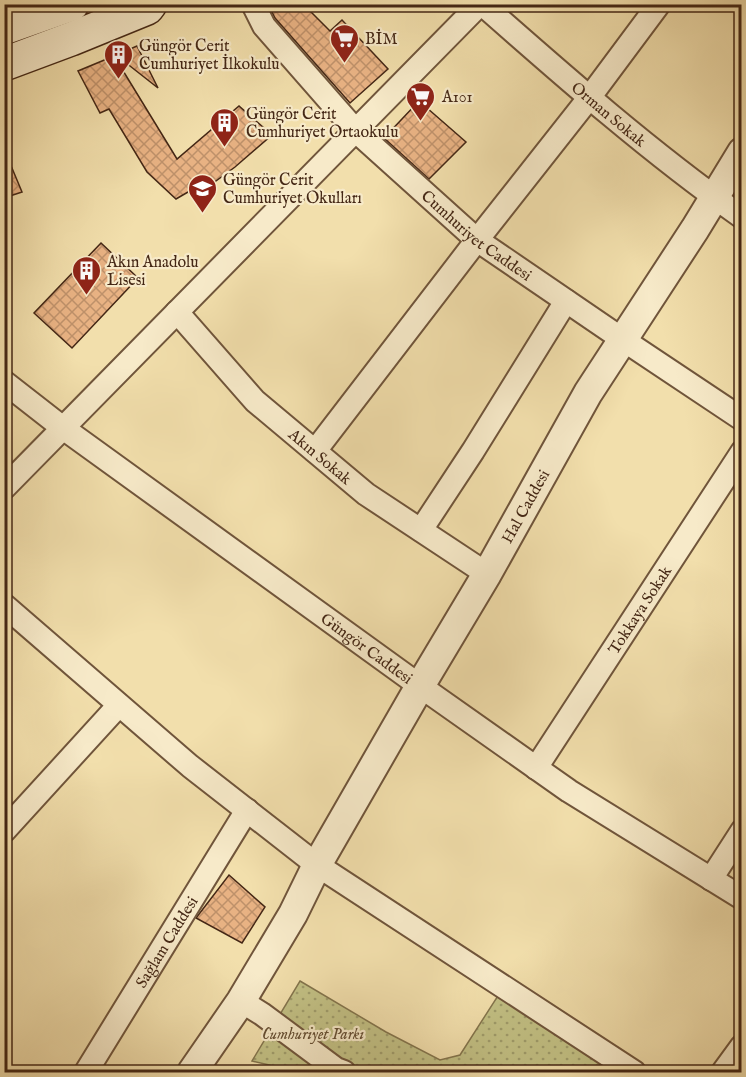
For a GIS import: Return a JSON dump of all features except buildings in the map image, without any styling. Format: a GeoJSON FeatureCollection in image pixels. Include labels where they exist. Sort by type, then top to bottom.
{"type":"FeatureCollection","features":[{"type":"Feature","properties":{"kind":"main road"},"geometry":{"type":"LineString","coordinates":[[4,28],[72,4]]}},
{"type":"Feature","properties":{"kind":"main road"},"geometry":{"type":"LineString","coordinates":[[4,64],[147,8],[150,4]]}},
{"type":"Feature","properties":{"kind":"street","name":"Cumhuriyet Caddesi"},"geometry":{"type":"LineString","coordinates":[[253,4],[264,26],[356,131],[477,240],[741,419]]}},
{"type":"Feature","properties":{"kind":"street"},"geometry":{"type":"LineString","coordinates":[[4,488],[481,4]]}},
{"type":"Feature","properties":{"kind":"street","name":"Orman Sokak"},"geometry":{"type":"LineString","coordinates":[[481,4],[589,98],[741,217]]}},
{"type":"Feature","properties":{"kind":"street"},"geometry":{"type":"LineString","coordinates":[[315,451],[589,98],[659,4]]}},
{"type":"Feature","properties":{"kind":"street","name":"Hal Caddesi"},"geometry":{"type":"LineString","coordinates":[[192,1072],[241,1001],[293,914],[317,865],[487,574],[588,393],[714,198],[741,152]]}},
{"type":"Feature","properties":{"kind":"street"},"geometry":{"type":"LineString","coordinates":[[421,530],[566,301]]}},
{"type":"Feature","properties":{"kind":"street","name":"Akın Sokak"},"geometry":{"type":"LineString","coordinates":[[177,312],[255,400],[315,451],[366,494],[487,574]]}},
{"type":"Feature","properties":{"kind":"street","name":"Güngör Caddesi"},"geometry":{"type":"LineString","coordinates":[[4,382],[63,428],[536,768],[741,898]]}},
{"type":"Feature","properties":{"kind":"street","name":"Tokkaya Sokak"},"geometry":{"type":"LineString","coordinates":[[536,768],[741,452]]}},
{"type":"Feature","properties":{"kind":"street"},"geometry":{"type":"LineString","coordinates":[[4,605],[190,766],[317,865],[634,1072]]}},
{"type":"Feature","properties":{"kind":"street"},"geometry":{"type":"LineString","coordinates":[[4,831],[119,705]]}},
{"type":"Feature","properties":{"kind":"street","name":"Sağlam Caddesi"},"geometry":{"type":"LineString","coordinates":[[86,1072],[247,810]]}},
{"type":"Feature","properties":{"kind":"street"},"geometry":{"type":"LineString","coordinates":[[711,879],[741,831]]}},
{"type":"Feature","properties":{"kind":"street"},"geometry":{"type":"LineString","coordinates":[[241,1001],[262,1014],[336,1070],[344,1072]]}},
{"type":"Feature","properties":{"kind":"street"},"geometry":{"type":"LineString","coordinates":[[723,1072],[741,1046]]}},
{"type":"Feature","properties":{"kind":"green space","name":"Cumhuriyet Parkı"},"geometry":{"type":"Polygon","coordinates":[[[300,981],[386,1032],[440,1060],[460,1055],[501,991],[613,1072],[300,1072],[252,1061],[300,981]]]}},
{"type":"Feature","properties":{"kind":"place","name":"BİM"},"geometry":{"type":"Point","coordinates":[344,64]}},
{"type":"Feature","properties":{"kind":"place","name":"Güngör Cerit Cumhuriyet İlkokulu"},"geometry":{"type":"Point","coordinates":[118,80]}},
{"type":"Feature","properties":{"kind":"place","name":"A101"},"geometry":{"type":"Point","coordinates":[421,122]}},
{"type":"Feature","properties":{"kind":"place","name":"Güngör Cerit Cumhuriyet Ortaokulu"},"geometry":{"type":"Point","coordinates":[225,148]}},
{"type":"Feature","properties":{"kind":"place","name":"Güngör Cerit Cumhuriyet Okulları"},"geometry":{"type":"Point","coordinates":[202,214]}},
{"type":"Feature","properties":{"kind":"place","name":"Akın Anadolu Lisesi"},"geometry":{"type":"Point","coordinates":[86,296]}}]}
